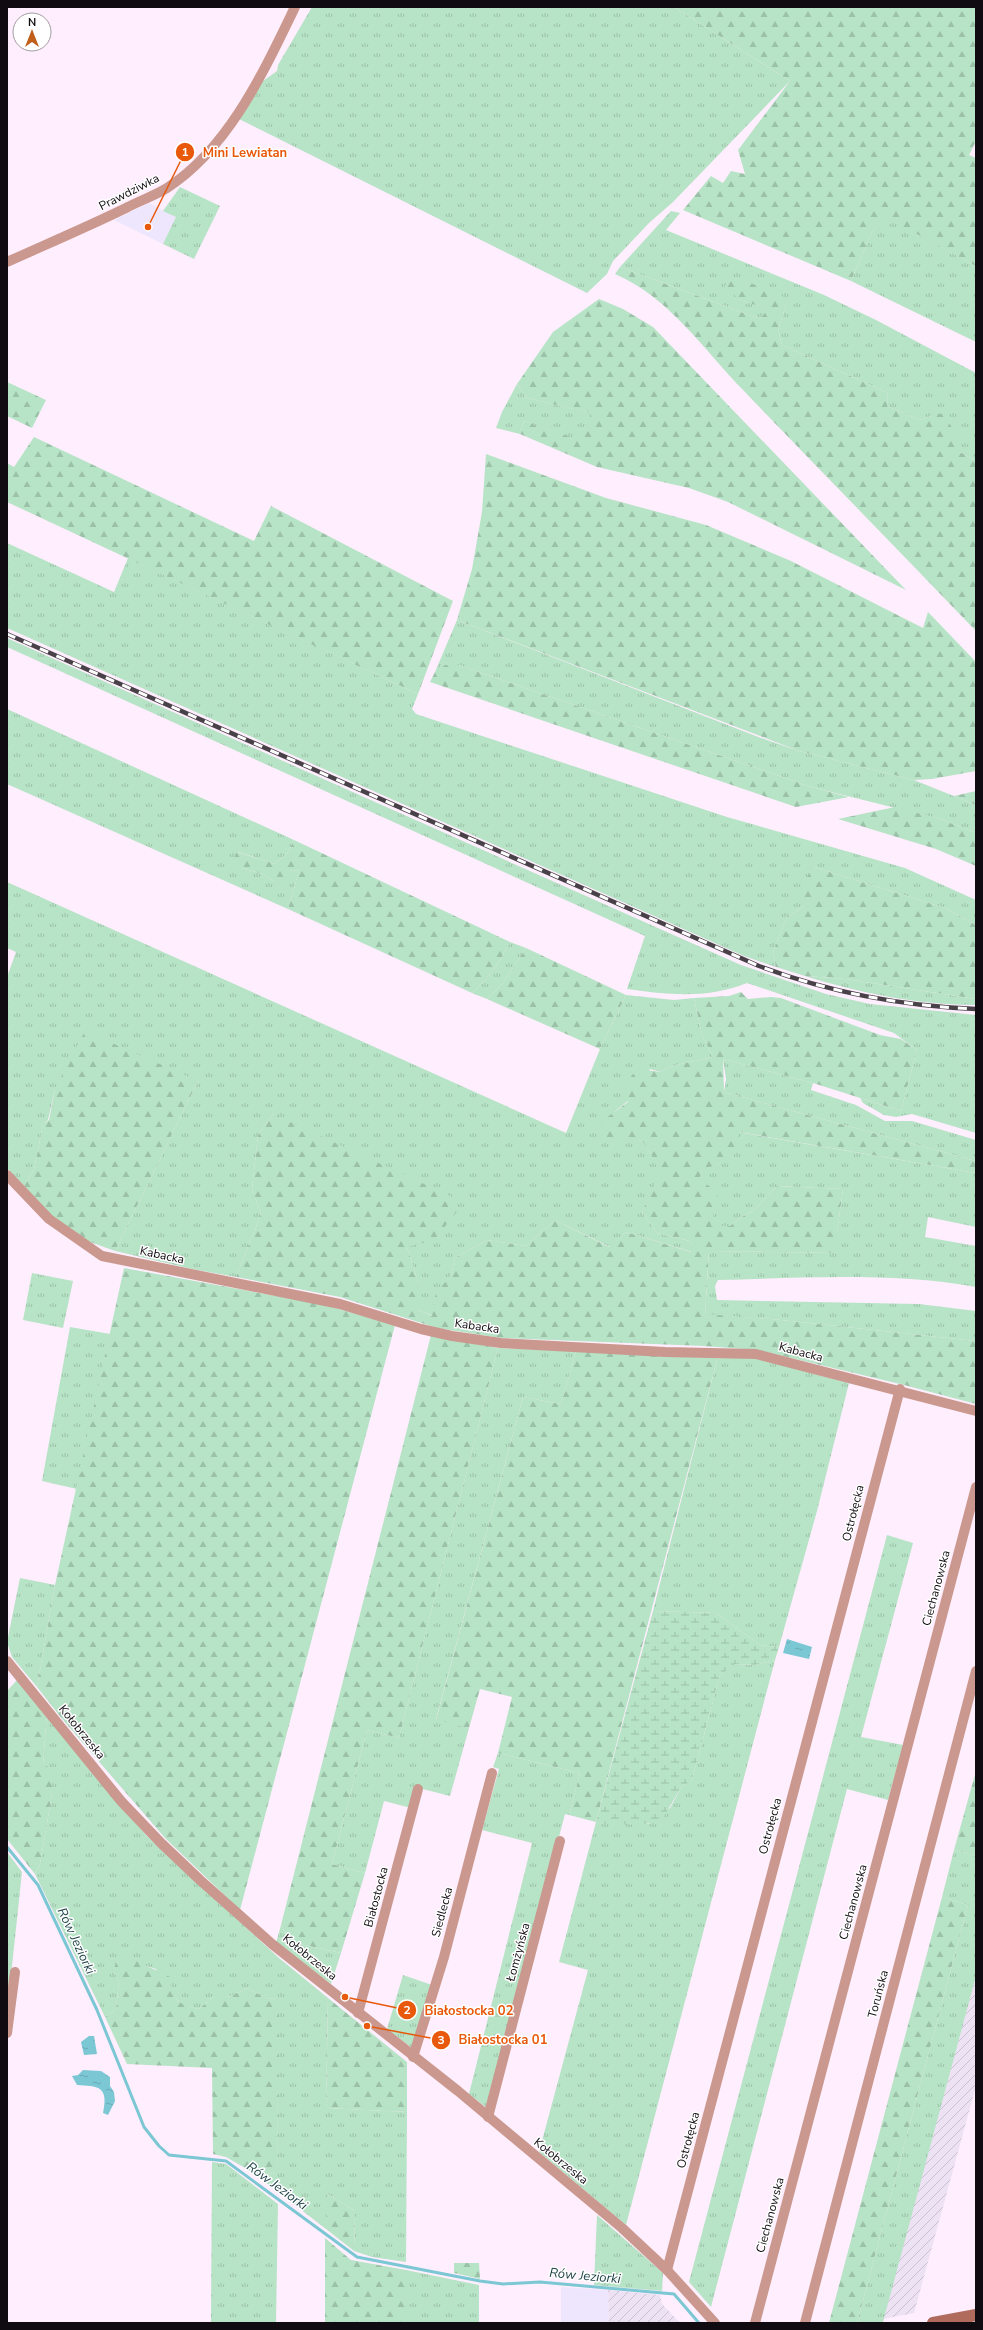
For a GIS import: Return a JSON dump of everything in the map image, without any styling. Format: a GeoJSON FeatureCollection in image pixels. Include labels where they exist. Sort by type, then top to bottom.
{"type":"FeatureCollection","features":[{"type":"Feature","properties":{"kind":"main road"},"geometry":{"type":"LineString","coordinates":[[933,2323],[976,2315]]}},
{"type":"Feature","properties":{"kind":"street","name":"Prawdziwka"},"geometry":{"type":"LineString","coordinates":[[7,262],[90,225],[166,188],[188,171],[208,152],[236,114],[261,73],[295,7]]}},
{"type":"Feature","properties":{"kind":"street","name":"Kabacka"},"geometry":{"type":"LineString","coordinates":[[7,1175],[49,1219],[102,1256],[340,1304],[421,1329],[452,1336],[501,1343],[665,1352],[756,1354],[900,1389],[976,1410]]}},
{"type":"Feature","properties":{"kind":"street","name":"Ostrołęcka"},"geometry":{"type":"LineString","coordinates":[[667,2270],[900,1389]]}},
{"type":"Feature","properties":{"kind":"street","name":"Ciechanowska"},"geometry":{"type":"LineString","coordinates":[[755,2323],[976,1487]]}},
{"type":"Feature","properties":{"kind":"street","name":"Kołobrzeska"},"geometry":{"type":"LineString","coordinates":[[7,1661],[121,1801],[161,1843],[272,1944],[488,2117],[622,2228],[667,2270],[715,2323]]}},
{"type":"Feature","properties":{"kind":"street","name":"Toruńska"},"geometry":{"type":"LineString","coordinates":[[805,2323],[976,1671]]}},
{"type":"Feature","properties":{"kind":"street","name":"Siedlecka"},"geometry":{"type":"LineString","coordinates":[[413,2057],[444,1957],[492,1773]]}},
{"type":"Feature","properties":{"kind":"street","name":"Białostocka"},"geometry":{"type":"LineString","coordinates":[[358,2013],[418,1789]]}},
{"type":"Feature","properties":{"kind":"street","name":"Łomżyńska"},"geometry":{"type":"LineString","coordinates":[[488,2117],[560,1841]]}},
{"type":"Feature","properties":{"kind":"street"},"geometry":{"type":"LineString","coordinates":[[7,2033],[15,1972]]}},
{"type":"Feature","properties":{"kind":"shaded area"},"geometry":{"type":"Polygon","coordinates":[[[149,203],[176,217],[163,244],[114,220],[149,203]]]}},
{"type":"Feature","properties":{"kind":"shaded area"},"geometry":{"type":"Polygon","coordinates":[[[976,1976],[976,2086],[914,2313],[883,2319],[976,1976]]]}},
{"type":"Feature","properties":{"kind":"shaded area"},"geometry":{"type":"Polygon","coordinates":[[[561,2287],[608,2290],[609,2323],[561,2323],[561,2287]]]}},
{"type":"Feature","properties":{"kind":"shaded area"},"geometry":{"type":"Polygon","coordinates":[[[608,2290],[660,2295],[662,2304],[680,2323],[609,2323],[608,2290]]]}},
{"type":"Feature","properties":{"kind":"green space"},"geometry":{"type":"Polygon","coordinates":[[[312,7],[674,7],[790,81],[673,202],[649,223],[613,261],[607,274],[587,293],[239,119],[263,81],[277,71],[278,65],[312,7]]]}},
{"type":"Feature","properties":{"kind":"green space"},"geometry":{"type":"Polygon","coordinates":[[[674,7],[976,7],[976,141],[969,155],[976,158],[976,266],[884,216],[871,234],[851,281],[683,210],[711,176],[723,183],[731,171],[745,174],[738,150],[790,81],[674,7]]]}},
{"type":"Feature","properties":{"kind":"green space"},"geometry":{"type":"Polygon","coordinates":[[[180,187],[220,206],[194,259],[163,244],[176,217],[163,211],[180,187]]]}},
{"type":"Feature","properties":{"kind":"green space"},"geometry":{"type":"Polygon","coordinates":[[[671,211],[680,213],[666,230],[824,295],[876,320],[976,373],[976,461],[960,452],[931,416],[920,420],[887,406],[888,393],[782,345],[778,330],[786,305],[740,300],[769,309],[760,319],[620,267],[671,211]]]}},
{"type":"Feature","properties":{"kind":"green space"},"geometry":{"type":"Polygon","coordinates":[[[884,215],[976,266],[976,342],[851,281],[871,234],[884,215]]]}},
{"type":"Feature","properties":{"kind":"green space"},"geometry":{"type":"Polygon","coordinates":[[[620,267],[760,319],[768,309],[740,300],[725,287],[727,280],[740,279],[782,295],[786,305],[778,330],[782,345],[888,393],[887,406],[920,420],[931,416],[932,413],[943,414],[961,441],[960,452],[976,461],[976,631],[744,391],[669,310],[634,284],[615,274],[620,267]]]}},
{"type":"Feature","properties":{"kind":"green space"},"geometry":{"type":"Polygon","coordinates":[[[599,299],[623,309],[653,327],[906,590],[728,502],[689,488],[597,467],[520,434],[524,421],[582,441],[591,413],[527,398],[517,384],[553,332],[599,299]]]}},
{"type":"Feature","properties":{"kind":"green space"},"geometry":{"type":"Polygon","coordinates":[[[7,382],[46,400],[32,428],[7,416],[7,382]]]}},
{"type":"Feature","properties":{"kind":"green space"},"geometry":{"type":"Polygon","coordinates":[[[517,384],[527,398],[592,413],[582,442],[524,421],[520,434],[496,428],[502,412],[517,384]]]}},
{"type":"Feature","properties":{"kind":"green space"},"geometry":{"type":"Polygon","coordinates":[[[34,437],[254,541],[271,506],[453,601],[418,694],[7,502],[7,463],[14,467],[34,437]]]}},
{"type":"Feature","properties":{"kind":"green space"},"geometry":{"type":"Polygon","coordinates":[[[486,454],[606,498],[706,525],[791,561],[923,628],[928,612],[976,662],[976,771],[932,779],[914,780],[799,751],[457,620],[472,569],[482,512],[486,454]]]}},
{"type":"Feature","properties":{"kind":"green space"},"geometry":{"type":"Polygon","coordinates":[[[7,543],[114,592],[128,558],[418,694],[412,709],[416,714],[727,817],[905,868],[976,900],[976,925],[945,908],[814,867],[805,906],[787,917],[773,952],[776,967],[744,956],[7,628],[7,543]]]}},
{"type":"Feature","properties":{"kind":"green space"},"geometry":{"type":"Polygon","coordinates":[[[457,620],[761,738],[799,751],[914,780],[976,805],[976,833],[940,819],[811,787],[459,665],[435,672],[457,620]]]}},
{"type":"Feature","properties":{"kind":"green space"},"geometry":{"type":"Polygon","coordinates":[[[7,638],[741,965],[826,994],[870,1004],[976,1015],[976,1133],[912,1114],[896,1117],[884,1115],[863,1103],[860,1098],[901,1111],[917,1050],[894,1033],[747,983],[717,992],[703,994],[673,994],[627,989],[645,936],[7,647],[7,638]]]}},
{"type":"Feature","properties":{"kind":"green space"},"geometry":{"type":"Polygon","coordinates":[[[445,665],[459,665],[811,787],[849,797],[796,807],[430,682],[435,672],[445,665]]]}},
{"type":"Feature","properties":{"kind":"green space"},"geometry":{"type":"Polygon","coordinates":[[[7,709],[294,840],[288,852],[275,864],[238,852],[241,868],[263,874],[273,881],[290,870],[299,871],[288,909],[7,784],[7,709]]]}},
{"type":"Feature","properties":{"kind":"green space"},"geometry":{"type":"Polygon","coordinates":[[[976,791],[976,805],[954,796],[976,791]]]}},
{"type":"Feature","properties":{"kind":"green space"},"geometry":{"type":"Polygon","coordinates":[[[895,807],[940,819],[976,833],[976,866],[936,849],[838,819],[895,807]]]}},
{"type":"Feature","properties":{"kind":"green space"},"geometry":{"type":"Polygon","coordinates":[[[294,840],[510,942],[494,969],[472,993],[288,909],[299,871],[290,870],[287,882],[273,881],[263,874],[241,868],[234,859],[237,852],[275,864],[288,852],[294,840]]]}},
{"type":"Feature","properties":{"kind":"green space"},"geometry":{"type":"Polygon","coordinates":[[[814,867],[945,908],[976,925],[976,999],[846,979],[805,976],[776,967],[773,952],[787,917],[805,906],[799,888],[814,867]]]}},
{"type":"Feature","properties":{"kind":"green space"},"geometry":{"type":"Polygon","coordinates":[[[7,882],[566,1133],[600,1049],[626,995],[674,1000],[694,998],[702,1035],[713,1057],[676,1065],[660,1072],[650,1069],[628,1101],[614,1112],[618,1137],[635,1137],[646,1145],[661,1173],[642,1212],[657,1233],[690,1241],[692,1252],[626,1232],[610,1247],[555,1220],[526,1246],[487,1240],[455,1258],[451,1276],[436,1293],[433,1316],[418,1310],[418,1282],[407,1247],[273,1114],[258,1135],[252,1189],[261,1214],[236,1277],[192,1269],[115,1251],[198,1081],[55,1089],[48,1120],[43,1124],[34,1170],[24,1186],[7,1168],[7,977],[16,952],[7,948],[7,882]]]}},
{"type":"Feature","properties":{"kind":"green space"},"geometry":{"type":"Polygon","coordinates":[[[510,942],[526,948],[502,984],[487,999],[472,993],[494,969],[510,942]]]}},
{"type":"Feature","properties":{"kind":"green space"},"geometry":{"type":"Polygon","coordinates":[[[526,948],[626,995],[600,1049],[487,999],[502,984],[526,948]]]}},
{"type":"Feature","properties":{"kind":"green space"},"geometry":{"type":"Polygon","coordinates":[[[805,976],[846,979],[976,999],[976,1005],[933,1003],[889,997],[847,988],[805,976]]]}},
{"type":"Feature","properties":{"kind":"green space"},"geometry":{"type":"Polygon","coordinates":[[[741,992],[748,999],[771,997],[781,998],[880,1035],[901,1039],[917,1050],[901,1111],[813,1083],[723,1059],[724,1092],[976,1161],[976,1173],[739,1132],[733,1158],[720,1164],[702,1169],[700,1179],[718,1193],[711,1226],[730,1226],[754,1210],[777,1186],[843,1189],[837,1232],[837,1253],[709,1251],[705,1314],[772,1319],[976,1341],[976,1404],[758,1350],[704,1346],[501,1338],[437,1328],[340,1297],[236,1277],[261,1214],[252,1189],[258,1135],[273,1114],[452,1197],[459,1209],[434,1240],[407,1247],[418,1282],[418,1310],[432,1316],[436,1292],[451,1276],[455,1258],[487,1240],[526,1246],[555,1220],[609,1247],[626,1232],[691,1252],[690,1241],[657,1233],[642,1212],[660,1173],[646,1146],[637,1139],[607,1137],[602,1131],[602,1121],[628,1102],[625,1085],[632,1075],[640,1069],[660,1072],[676,1065],[713,1057],[702,1035],[694,998],[729,996],[741,992]]]}},
{"type":"Feature","properties":{"kind":"green space"},"geometry":{"type":"Polygon","coordinates":[[[85,1031],[198,1081],[115,1251],[82,1239],[43,1209],[24,1186],[34,1170],[43,1124],[49,1120],[55,1089],[85,1031]]]}},
{"type":"Feature","properties":{"kind":"green space"},"geometry":{"type":"Polygon","coordinates":[[[723,1059],[813,1083],[811,1090],[856,1105],[885,1121],[912,1121],[976,1140],[976,1161],[724,1092],[726,1079],[723,1059]]]}},
{"type":"Feature","properties":{"kind":"green space"},"geometry":{"type":"Polygon","coordinates":[[[738,1132],[976,1173],[976,1227],[928,1217],[925,1237],[976,1246],[976,1287],[912,1279],[847,1277],[718,1280],[715,1286],[717,1300],[919,1304],[976,1311],[976,1341],[772,1319],[705,1315],[709,1251],[836,1253],[837,1232],[843,1189],[777,1186],[754,1210],[730,1226],[711,1226],[700,1179],[702,1168],[720,1164],[738,1132]]]}},
{"type":"Feature","properties":{"kind":"green space"},"geometry":{"type":"Polygon","coordinates":[[[124,1268],[325,1305],[395,1325],[240,1910],[165,1838],[63,1720],[37,1687],[55,1585],[124,1268]]]}},
{"type":"Feature","properties":{"kind":"green space"},"geometry":{"type":"Polygon","coordinates":[[[32,1273],[73,1281],[63,1328],[23,1320],[32,1273]]]}},
{"type":"Feature","properties":{"kind":"green space"},"geometry":{"type":"Polygon","coordinates":[[[70,1327],[110,1334],[77,1489],[42,1481],[70,1327]]]}},
{"type":"Feature","properties":{"kind":"green space"},"geometry":{"type":"Polygon","coordinates":[[[431,1335],[498,1348],[399,1738],[367,1730],[332,1864],[365,1873],[341,1953],[300,1944],[289,1939],[281,1925],[431,1335]]]}},
{"type":"Feature","properties":{"kind":"green space"},"geometry":{"type":"Polygon","coordinates":[[[498,1348],[576,1351],[561,1404],[523,1397],[436,1719],[469,1728],[450,1796],[415,1787],[411,1808],[384,1801],[365,1873],[332,1864],[367,1730],[399,1738],[498,1348]]]}},
{"type":"Feature","properties":{"kind":"green space"},"geometry":{"type":"Polygon","coordinates":[[[576,1351],[718,1356],[596,1822],[569,1815],[580,1773],[498,1753],[512,1697],[480,1689],[469,1728],[436,1720],[523,1397],[561,1404],[576,1351]]]}},
{"type":"Feature","properties":{"kind":"green space"},"geometry":{"type":"Polygon","coordinates":[[[718,1356],[757,1359],[849,1383],[817,1511],[779,1647],[760,1645],[716,1613],[653,1611],[718,1356]]]}},
{"type":"Feature","properties":{"kind":"green space"},"geometry":{"type":"Polygon","coordinates":[[[887,1535],[913,1543],[861,1737],[903,1745],[888,1800],[847,1789],[711,2307],[689,2282],[887,1535]]]}},
{"type":"Feature","properties":{"kind":"green space"},"geometry":{"type":"Polygon","coordinates":[[[20,1578],[55,1585],[37,1687],[12,1657],[7,1642],[20,1578]]]}},
{"type":"Feature","properties":{"kind":"green space"},"geometry":{"type":"Polygon","coordinates":[[[653,1611],[716,1613],[760,1645],[779,1647],[775,1660],[755,1665],[735,1664],[720,1675],[692,1780],[681,1788],[661,1821],[645,1824],[596,1822],[653,1611]]]}},
{"type":"Feature","properties":{"kind":"green space"},"geometry":{"type":"Polygon","coordinates":[[[775,1660],[626,2225],[539,2152],[588,1970],[559,1962],[596,1822],[649,1824],[670,1808],[681,1788],[692,1780],[720,1675],[734,1664],[755,1665],[775,1660]]]}},
{"type":"Feature","properties":{"kind":"green space"},"geometry":{"type":"Polygon","coordinates":[[[18,1679],[47,1713],[43,1764],[52,1769],[52,1794],[40,1864],[35,1874],[7,1839],[7,1691],[18,1679]]]}},
{"type":"Feature","properties":{"kind":"green space"},"geometry":{"type":"Polygon","coordinates":[[[47,1713],[146,1835],[279,1958],[328,1998],[326,2108],[407,2112],[406,2262],[372,2257],[354,2251],[355,2211],[326,2193],[326,2229],[252,2172],[277,2174],[278,1999],[265,1998],[248,1988],[228,1997],[213,1997],[199,2009],[183,2006],[170,1992],[156,1969],[139,1964],[114,1971],[119,1982],[116,2009],[105,2017],[35,1874],[40,1864],[52,1794],[43,1764],[47,1713]]]}},
{"type":"Feature","properties":{"kind":"green space"},"geometry":{"type":"Polygon","coordinates":[[[498,1753],[580,1773],[569,1815],[565,1814],[487,2108],[469,2094],[532,1843],[482,1830],[499,1769],[493,1767],[498,1753]]]}},
{"type":"Feature","properties":{"kind":"green space"},"geometry":{"type":"Polygon","coordinates":[[[976,1771],[976,1856],[954,1850],[976,1771]]]}},
{"type":"Feature","properties":{"kind":"green space"},"geometry":{"type":"Polygon","coordinates":[[[954,1850],[976,1856],[976,1976],[883,2322],[857,2323],[968,1905],[942,1897],[954,1850]]]}},
{"type":"Feature","properties":{"kind":"green space"},"geometry":{"type":"Polygon","coordinates":[[[7,1852],[22,1872],[9,1994],[7,1992],[7,1852]]]}},
{"type":"Feature","properties":{"kind":"green space"},"geometry":{"type":"Polygon","coordinates":[[[942,1897],[968,1905],[857,2323],[829,2323],[942,1897]]]}},
{"type":"Feature","properties":{"kind":"green space"},"geometry":{"type":"Polygon","coordinates":[[[281,1925],[289,1939],[300,1944],[341,1953],[331,1984],[276,1943],[281,1925]]]}},
{"type":"Feature","properties":{"kind":"green space"},"geometry":{"type":"Polygon","coordinates":[[[130,1957],[139,1963],[170,1977],[172,1991],[177,2000],[181,2003],[199,2009],[213,1997],[228,1997],[248,1988],[265,1998],[279,1999],[277,2174],[252,2172],[226,2157],[213,2154],[212,2068],[127,2064],[105,2017],[116,2009],[119,1982],[114,1971],[116,1960],[130,1957]]]}},
{"type":"Feature","properties":{"kind":"green space"},"geometry":{"type":"Polygon","coordinates":[[[403,1975],[432,1985],[412,2048],[387,2029],[403,1975]]]}},
{"type":"Feature","properties":{"kind":"green space"},"geometry":{"type":"Polygon","coordinates":[[[328,1998],[407,2062],[407,2112],[326,2108],[328,1998]]]}},
{"type":"Feature","properties":{"kind":"green space"},"geometry":{"type":"Polygon","coordinates":[[[212,2162],[226,2164],[278,2204],[276,2323],[211,2323],[212,2162]]]}},
{"type":"Feature","properties":{"kind":"green space"},"geometry":{"type":"Polygon","coordinates":[[[326,2193],[355,2211],[354,2251],[326,2229],[326,2193]]]}},
{"type":"Feature","properties":{"kind":"green space"},"geometry":{"type":"Polygon","coordinates":[[[597,2215],[663,2273],[662,2291],[594,2285],[597,2215]]]}},
{"type":"Feature","properties":{"kind":"green space"},"geometry":{"type":"Polygon","coordinates":[[[325,2238],[351,2260],[406,2270],[406,2323],[325,2323],[325,2238]]]}},
{"type":"Feature","properties":{"kind":"green space"},"geometry":{"type":"Polygon","coordinates":[[[454,2263],[479,2263],[480,2279],[454,2273],[454,2263]]]}},
{"type":"Feature","properties":{"kind":"green space"},"geometry":{"type":"Polygon","coordinates":[[[406,2270],[479,2285],[479,2323],[406,2323],[406,2270]]]}},
{"type":"Feature","properties":{"kind":"water"},"geometry":{"type":"Polygon","coordinates":[[[787,1639],[812,1647],[809,1659],[783,1653],[787,1639]]]}},
{"type":"Feature","properties":{"kind":"water"},"geometry":{"type":"Polygon","coordinates":[[[89,2036],[94,2036],[97,2054],[84,2055],[81,2042],[89,2036]]]}},
{"type":"Feature","properties":{"kind":"water"},"geometry":{"type":"Polygon","coordinates":[[[83,2070],[101,2071],[110,2077],[110,2086],[114,2092],[115,2101],[108,2115],[103,2113],[104,2097],[100,2089],[91,2086],[77,2085],[72,2076],[78,2075],[83,2070]]]}},
{"type":"Feature","properties":{"kind":"waterway","name":"Rów Jeziorki"},"geometry":{"type":"LineString","coordinates":[[7,1847],[38,1885],[97,2010],[144,2127],[159,2146],[169,2155],[226,2161],[357,2257],[480,2281],[503,2284],[540,2282],[674,2294],[699,2323]]}},
{"type":"Feature","properties":{"kind":"railway"},"geometry":{"type":"LineString","coordinates":[[7,634],[759,966],[812,983],[866,996],[921,1005],[976,1009]]}},
{"type":"Feature","properties":{"kind":"place","name":"Mini Lewiatan"},"geometry":{"type":"Point","coordinates":[148,227]}},
{"type":"Feature","properties":{"kind":"place","name":"Białostocka 02"},"geometry":{"type":"Point","coordinates":[345,1997]}},
{"type":"Feature","properties":{"kind":"place","name":"Białostocka 01"},"geometry":{"type":"Point","coordinates":[367,2026]}}]}
